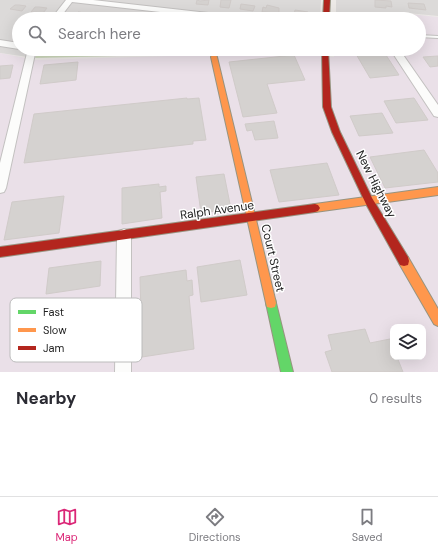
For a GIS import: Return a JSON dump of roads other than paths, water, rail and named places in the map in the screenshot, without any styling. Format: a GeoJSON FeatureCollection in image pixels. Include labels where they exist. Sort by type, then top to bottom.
{"type":"FeatureCollection","features":[{"type":"Feature","properties":{"kind":"street"},"geometry":{"type":"LineString","coordinates":[[61,12],[71,0],[180,12]]}},
{"type":"Feature","properties":{"kind":"street"},"geometry":{"type":"LineString","coordinates":[[326,12],[327,0]]}},
{"type":"Feature","properties":{"kind":"street"},"geometry":{"type":"LineString","coordinates":[[0,44],[12,45]]}},
{"type":"Feature","properties":{"kind":"street"},"geometry":{"type":"LineString","coordinates":[[0,188],[30,56]]}},
{"type":"Feature","properties":{"kind":"street","name":"New Highway"},"geometry":{"type":"LineString","coordinates":[[325,56],[327,107],[336,132],[369,201],[438,320]]}},
{"type":"Feature","properties":{"kind":"street"},"geometry":{"type":"LineString","coordinates":[[399,56],[438,113]]}},
{"type":"Feature","properties":{"kind":"street","name":"Court Street"},"geometry":{"type":"LineString","coordinates":[[214,57],[287,372]]}},
{"type":"Feature","properties":{"kind":"street","name":"Ralph Avenue"},"geometry":{"type":"LineString","coordinates":[[0,252],[438,191]]}},
{"type":"Feature","properties":{"kind":"street"},"geometry":{"type":"LineString","coordinates":[[124,235],[124,298]]}},
{"type":"Feature","properties":{"kind":"street"},"geometry":{"type":"LineString","coordinates":[[123,362],[123,372]]}},
{"type":"Feature","properties":{"kind":"lane"},"geometry":{"type":"LineString","coordinates":[[426,36],[438,37]]}}]}
